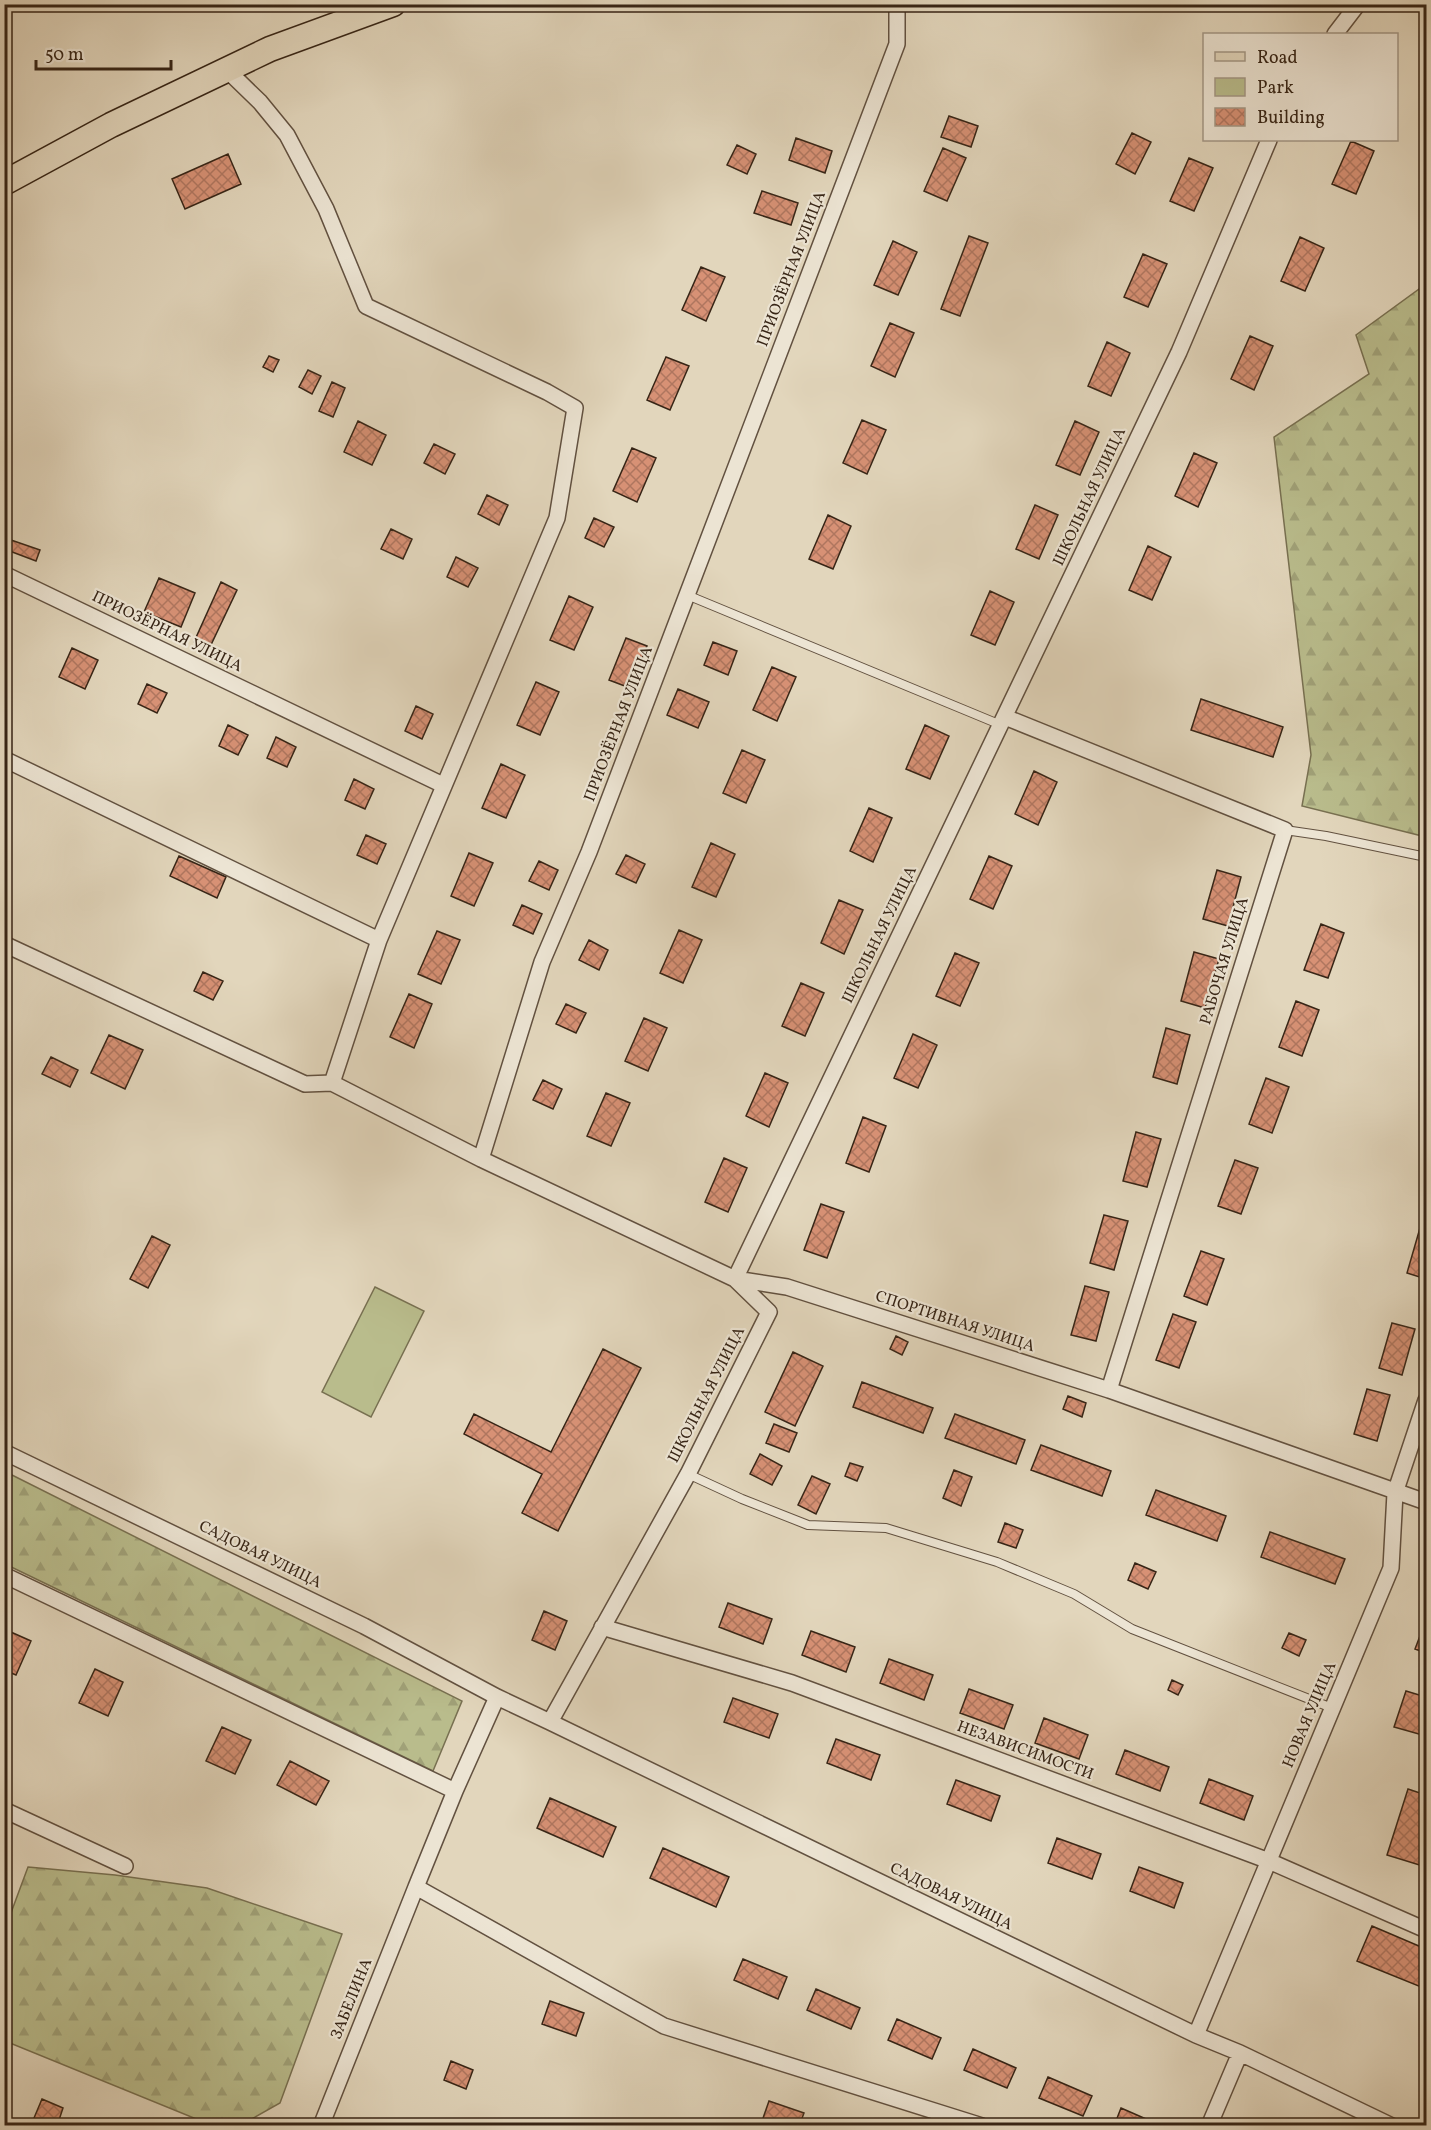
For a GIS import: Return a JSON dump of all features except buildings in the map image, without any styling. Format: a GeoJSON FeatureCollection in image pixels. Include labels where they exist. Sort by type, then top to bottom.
{"type":"FeatureCollection","features":[{"type":"Feature","properties":{"kind":"main road"},"geometry":{"type":"LineString","coordinates":[[4,183],[111,125],[226,69],[270,49],[393,4]]}},
{"type":"Feature","properties":{"kind":"street","name":"ПРИОЗЁРНАЯ УЛИЦА"},"geometry":{"type":"LineString","coordinates":[[481,1159],[542,963],[589,852],[897,44],[897,4]]}},
{"type":"Feature","properties":{"kind":"street"},"geometry":{"type":"LineString","coordinates":[[1336,33],[1358,4]]}},
{"type":"Feature","properties":{"kind":"street"},"geometry":{"type":"LineString","coordinates":[[226,69],[260,102],[287,135],[326,209],[366,306],[547,392],[575,408],[557,518],[379,940],[332,1083]]}},
{"type":"Feature","properties":{"kind":"street","name":"ШКОЛЬНАЯ УЛИЦА"},"geometry":{"type":"LineString","coordinates":[[550,1722],[688,1474],[769,1312],[735,1280],[1179,352],[1269,141]]}},
{"type":"Feature","properties":{"kind":"street","name":"ПРИОЗЁРНАЯ УЛИЦА"},"geometry":{"type":"LineString","coordinates":[[4,574],[443,785]]}},
{"type":"Feature","properties":{"kind":"street"},"geometry":{"type":"LineString","coordinates":[[1003,721],[1285,830]]}},
{"type":"Feature","properties":{"kind":"street"},"geometry":{"type":"LineString","coordinates":[[4,759],[379,940]]}},
{"type":"Feature","properties":{"kind":"street","name":"РАБОЧАЯ УЛИЦА"},"geometry":{"type":"LineString","coordinates":[[1109,1390],[1285,830]]}},
{"type":"Feature","properties":{"kind":"street"},"geometry":{"type":"LineString","coordinates":[[4,944],[305,1084],[332,1083],[481,1159]]}},
{"type":"Feature","properties":{"kind":"street","name":"СПОРТИВНАЯ УЛИЦА"},"geometry":{"type":"LineString","coordinates":[[481,1159],[735,1280],[788,1287],[1109,1390],[1395,1493],[1426,1502]]}},
{"type":"Feature","properties":{"kind":"street","name":"НОВАЯ УЛИЦА"},"geometry":{"type":"LineString","coordinates":[[1196,2035],[1391,1568],[1395,1493],[1426,1400]]}},
{"type":"Feature","properties":{"kind":"street","name":"САДОВАЯ УЛИЦА"},"geometry":{"type":"LineString","coordinates":[[4,1452],[364,1626],[497,1697],[1196,2035],[1240,2053],[1392,2126]]}},
{"type":"Feature","properties":{"kind":"street"},"geometry":{"type":"LineString","coordinates":[[4,1575],[455,1791]]}},
{"type":"Feature","properties":{"kind":"street","name":"НЕЗАВИСИМОСТИ"},"geometry":{"type":"LineString","coordinates":[[602,1627],[792,1683],[1269,1861],[1426,1930]]}},
{"type":"Feature","properties":{"kind":"street"},"geometry":{"type":"LineString","coordinates":[[497,1697],[416,1887],[664,2026],[982,2126]]}},
{"type":"Feature","properties":{"kind":"street"},"geometry":{"type":"LineString","coordinates":[[4,1810],[125,1866]]}},
{"type":"Feature","properties":{"kind":"street","name":"ЗАБЕЛИНА"},"geometry":{"type":"LineString","coordinates":[[321,2126],[416,1887]]}},
{"type":"Feature","properties":{"kind":"street"},"geometry":{"type":"LineString","coordinates":[[1209,2126],[1240,2053]]}},
{"type":"Feature","properties":{"kind":"lane"},"geometry":{"type":"LineString","coordinates":[[687,595],[1003,721]]}},
{"type":"Feature","properties":{"kind":"lane"},"geometry":{"type":"LineString","coordinates":[[1285,830],[1326,836],[1426,857]]}},
{"type":"Feature","properties":{"kind":"lane"},"geometry":{"type":"LineString","coordinates":[[688,1474],[742,1499],[808,1525],[886,1528],[997,1562],[1074,1594],[1132,1629],[1332,1708]]}},
{"type":"Feature","properties":{"kind":"green space"},"geometry":{"type":"Polygon","coordinates":[[[1426,284],[1426,837],[1302,806],[1311,755],[1274,437],[1369,374],[1356,335],[1426,284]]]}},
{"type":"Feature","properties":{"kind":"green space"},"geometry":{"type":"Polygon","coordinates":[[[375,1287],[424,1311],[371,1417],[322,1392],[375,1287]]]}},
{"type":"Feature","properties":{"kind":"green space"},"geometry":{"type":"Polygon","coordinates":[[[4,1471],[462,1701],[433,1771],[5,1564],[4,1471]]]}},
{"type":"Feature","properties":{"kind":"green space"},"geometry":{"type":"Polygon","coordinates":[[[28,1867],[115,1875],[207,1888],[342,1934],[280,2103],[241,2125],[211,2125],[5,2041],[5,1929],[28,1867]]]}}]}
